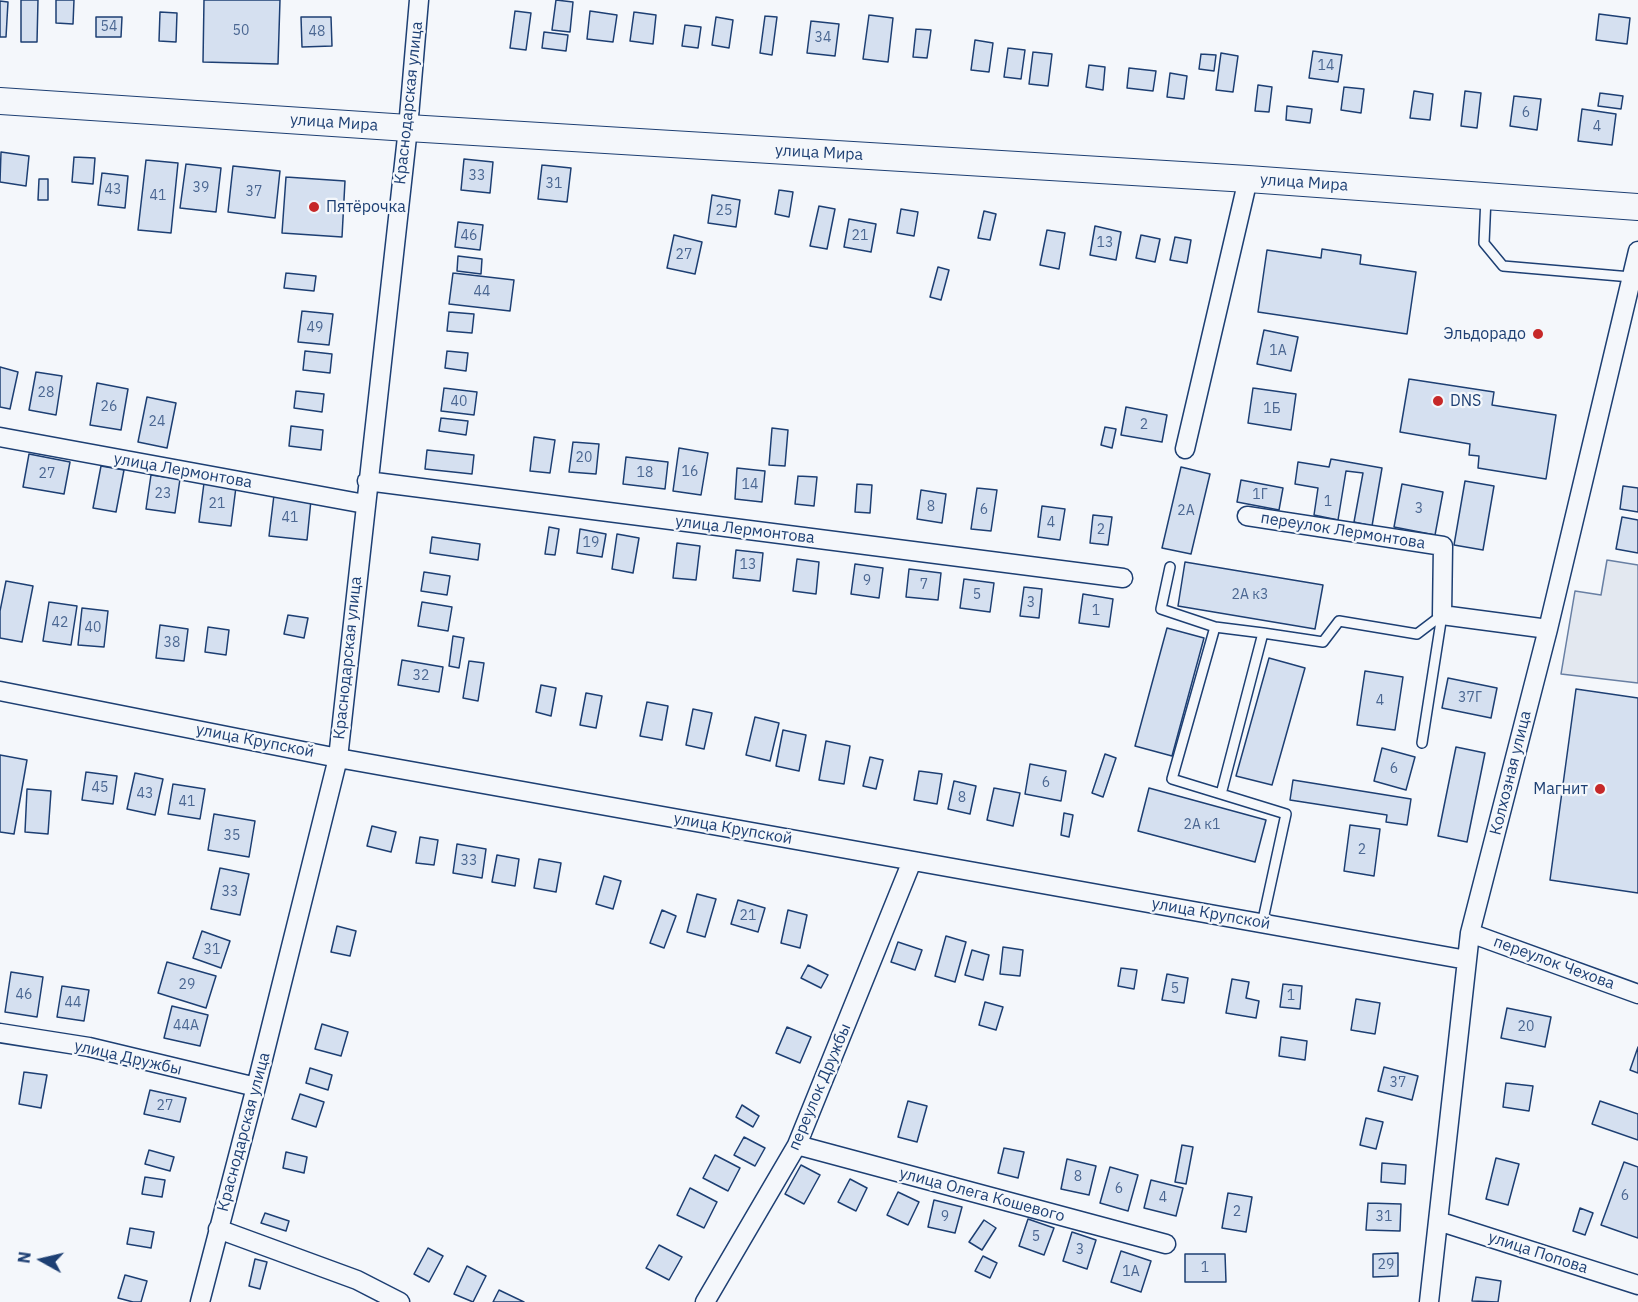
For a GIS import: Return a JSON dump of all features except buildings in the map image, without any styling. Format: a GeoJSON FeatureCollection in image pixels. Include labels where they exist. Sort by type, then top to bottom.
{"type":"FeatureCollection","features":[{"type":"Feature","properties":{"kind":"main road","name":"улица Мира"},"geometry":{"type":"LineString","coordinates":[[0,100],[408,128],[1248,179],[1638,207]]}},
{"type":"Feature","properties":{"kind":"street","name":"Краснодарская улица"},"geometry":{"type":"LineString","coordinates":[[201,1302],[338,758],[408,128],[419,0]]}},
{"type":"Feature","properties":{"kind":"street"},"geometry":{"type":"LineString","coordinates":[[1185,449],[1248,179]]}},
{"type":"Feature","properties":{"kind":"street","name":"Колхозная улица"},"geometry":{"type":"LineString","coordinates":[[1429,1302],[1470,933],[1548,629],[1638,251]]}},
{"type":"Feature","properties":{"kind":"street","name":"улица Лермонтова"},"geometry":{"type":"LineString","coordinates":[[0,437],[365,504]]}},
{"type":"Feature","properties":{"kind":"street","name":"улица Лермонтова"},"geometry":{"type":"LineString","coordinates":[[367,481],[1124,578]]}},
{"type":"Feature","properties":{"kind":"street","name":"переулок Лермонтова"},"geometry":{"type":"LineString","coordinates":[[1247,516],[1443,546],[1442,615]]}},
{"type":"Feature","properties":{"kind":"street"},"geometry":{"type":"LineString","coordinates":[[1442,615],[1548,629]]}},
{"type":"Feature","properties":{"kind":"street","name":"улица Крупской"},"geometry":{"type":"LineString","coordinates":[[0,691],[338,758],[1467,960]]}},
{"type":"Feature","properties":{"kind":"street","name":"переулок Дружбы"},"geometry":{"type":"LineString","coordinates":[[705,1302],[797,1145],[912,861]]}},
{"type":"Feature","properties":{"kind":"street","name":"переулок Чехова"},"geometry":{"type":"LineString","coordinates":[[1470,933],[1638,993]]}},
{"type":"Feature","properties":{"kind":"street","name":"улица Дружбы"},"geometry":{"type":"LineString","coordinates":[[0,1033],[88,1047],[256,1087]]}},
{"type":"Feature","properties":{"kind":"street","name":"улица Олега Кошевого"},"geometry":{"type":"LineString","coordinates":[[797,1145],[1166,1244]]}},
{"type":"Feature","properties":{"kind":"street","name":"улица Попова"},"geometry":{"type":"LineString","coordinates":[[1438,1221],[1638,1285]]}},
{"type":"Feature","properties":{"kind":"street"},"geometry":{"type":"LineString","coordinates":[[218,1229],[357,1280],[400,1302]]}},
{"type":"Feature","properties":{"kind":"lane"},"geometry":{"type":"LineString","coordinates":[[1486,196],[1484,243],[1503,266],[1631,277]]}},
{"type":"Feature","properties":{"kind":"lane"},"geometry":{"type":"LineString","coordinates":[[1170,567],[1161,609],[1215,627],[1323,642],[1339,621],[1417,634],[1442,615]]}},
{"type":"Feature","properties":{"kind":"lane"},"geometry":{"type":"LineString","coordinates":[[1422,742],[1442,615]]}},
{"type":"Feature","properties":{"kind":"lane"},"geometry":{"type":"LineString","coordinates":[[1215,627],[1172,779],[1286,814],[1262,924]]}},
{"type":"Feature","properties":{"kind":"lane"},"geometry":{"type":"LineString","coordinates":[[1221,794],[1263,633]]}},
{"type":"Feature","properties":{"kind":"shaded area"},"geometry":{"type":"Polygon","coordinates":[[[1607,560],[1638,565],[1638,683],[1561,674],[1575,591],[1601,595],[1607,560]]]}},
{"type":"Feature","properties":{"kind":"place","name":"Пятёрочка"},"geometry":{"type":"Point","coordinates":[314,207]}},
{"type":"Feature","properties":{"kind":"place","name":"Эльдорадо"},"geometry":{"type":"Point","coordinates":[1538,334]}},
{"type":"Feature","properties":{"kind":"place","name":"DNS"},"geometry":{"type":"Point","coordinates":[1438,401]}},
{"type":"Feature","properties":{"kind":"place","name":"Магнит"},"geometry":{"type":"Point","coordinates":[1600,789]}}]}
